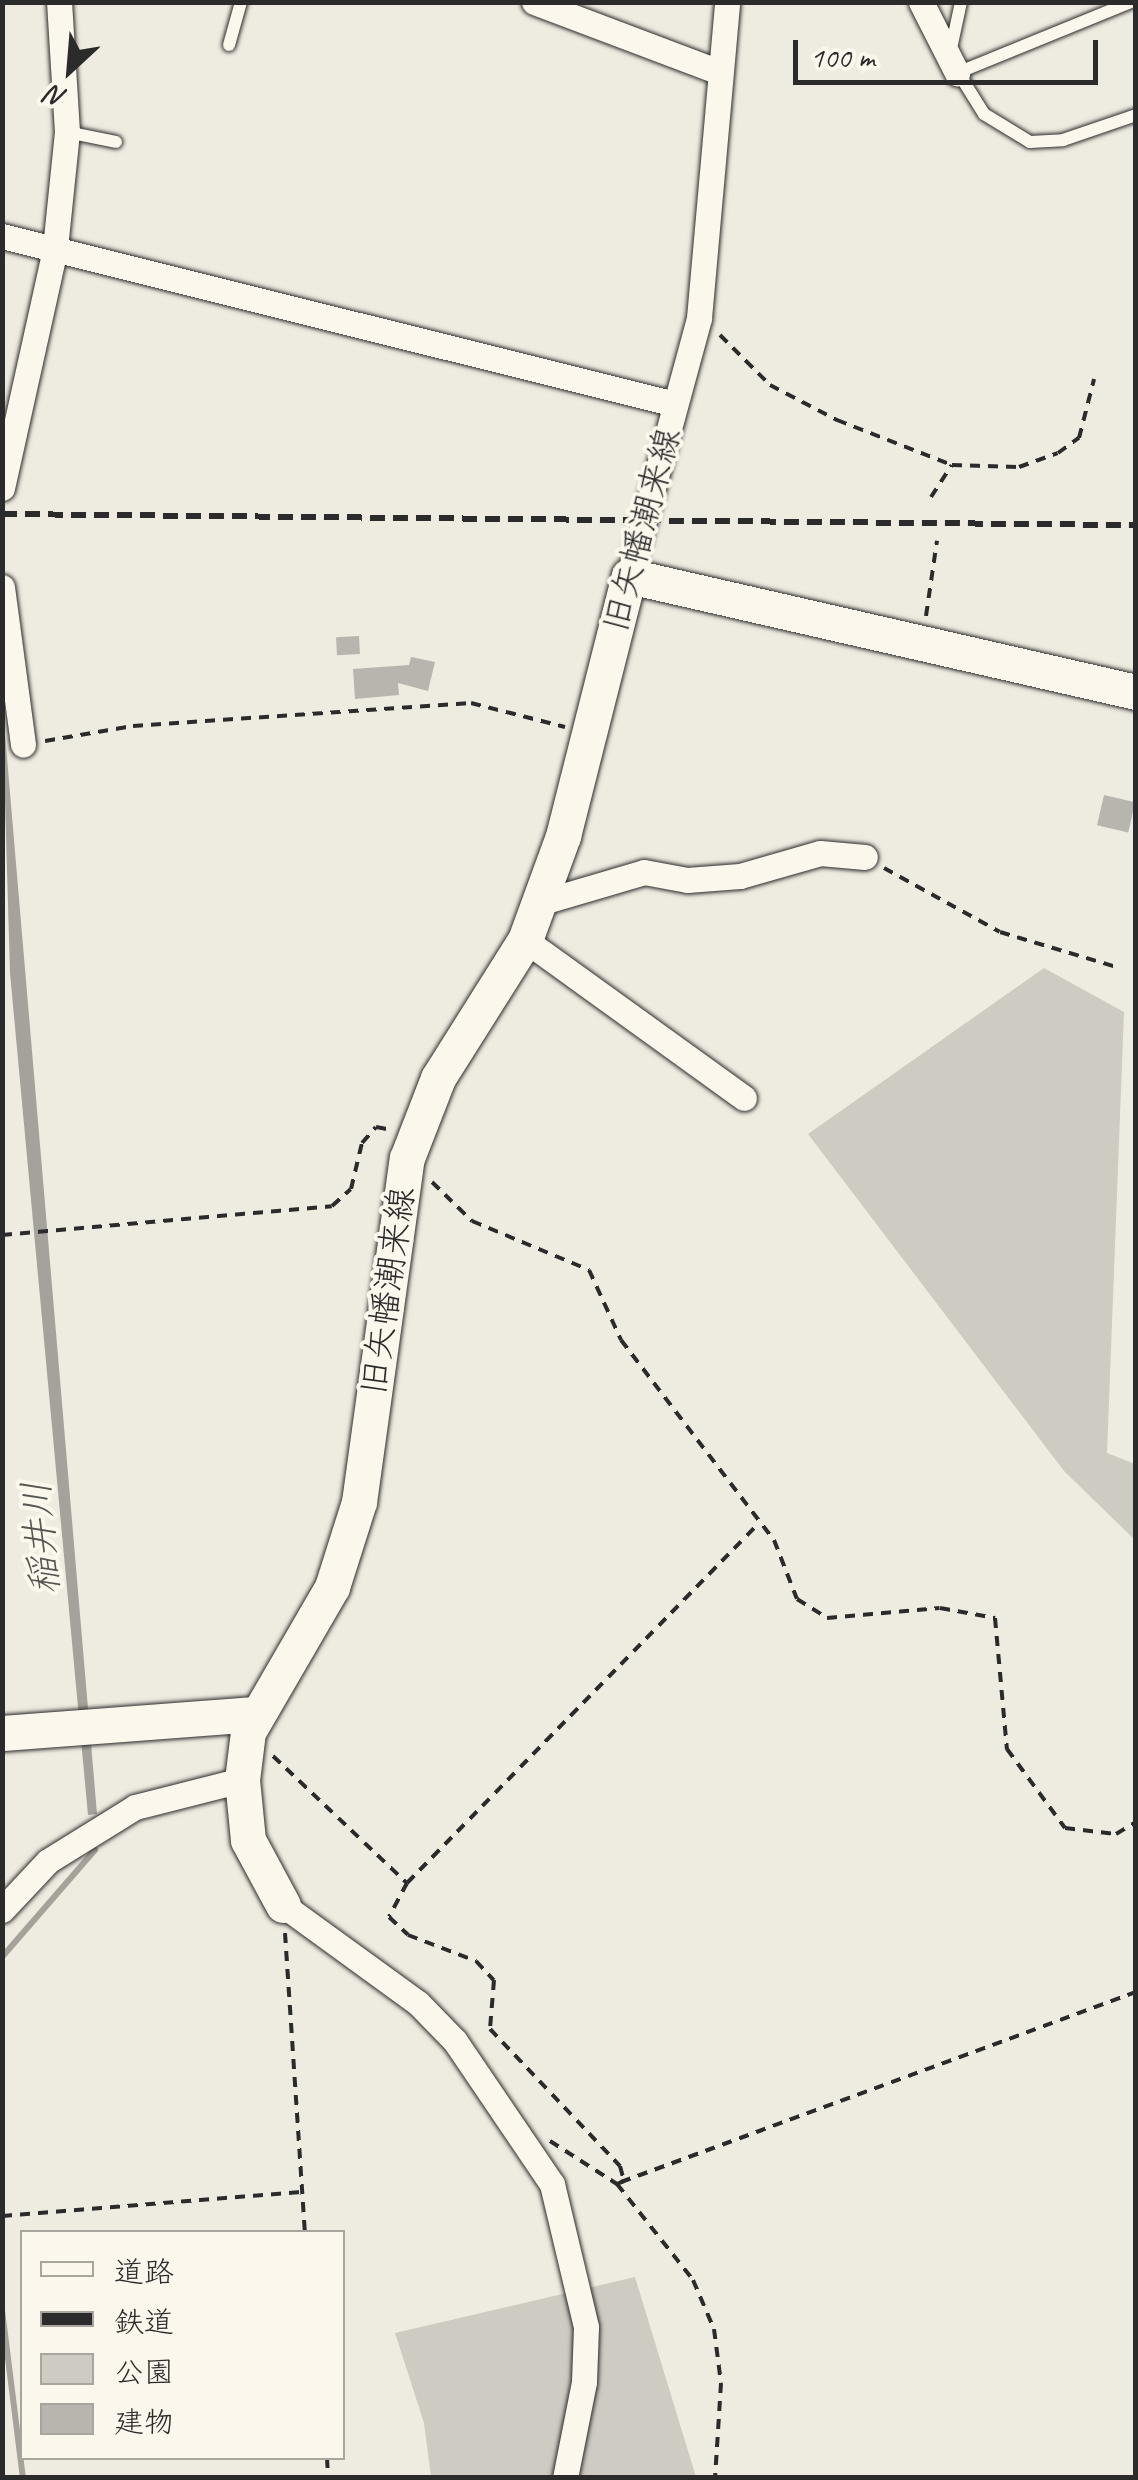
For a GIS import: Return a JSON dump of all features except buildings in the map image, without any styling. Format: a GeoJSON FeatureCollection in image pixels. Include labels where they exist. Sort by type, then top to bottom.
{"type":"FeatureCollection","features":[{"type":"Feature","properties":{"kind":"street"},"geometry":{"type":"LineString","coordinates":[[3,490],[54,248],[67,132],[59,2]]}},
{"type":"Feature","properties":{"kind":"street"},"geometry":{"type":"LineString","coordinates":[[534,2],[719,72]]}},
{"type":"Feature","properties":{"kind":"street","name":"旧矢幡潮来線"},"geometry":{"type":"LineString","coordinates":[[565,2478],[584,2382],[586,2328],[552,2184],[511,2114],[418,2003],[283,1906],[261,1875],[248,1840],[242,1780],[252,1723],[332,1587],[359,1502],[412,1147],[438,1078],[526,940],[589,733],[699,318],[709,256],[719,72],[727,2]]}},
{"type":"Feature","properties":{"kind":"street"},"geometry":{"type":"LineString","coordinates":[[921,2],[957,74]]}},
{"type":"Feature","properties":{"kind":"street"},"geometry":{"type":"LineString","coordinates":[[2,236],[675,404]]}},
{"type":"Feature","properties":{"kind":"street"},"geometry":{"type":"LineString","coordinates":[[628,576],[1136,692]]}},
{"type":"Feature","properties":{"kind":"street"},"geometry":{"type":"LineString","coordinates":[[2,587],[23,745]]}},
{"type":"Feature","properties":{"kind":"street"},"geometry":{"type":"LineString","coordinates":[[540,902],[644,872],[687,880],[740,876],[820,853],[865,857]]}},
{"type":"Feature","properties":{"kind":"street"},"geometry":{"type":"LineString","coordinates":[[526,940],[744,1098]]}},
{"type":"Feature","properties":{"kind":"street"},"geometry":{"type":"LineString","coordinates":[[2,1733],[252,1723]]}},
{"type":"Feature","properties":{"kind":"street"},"geometry":{"type":"LineString","coordinates":[[2,1910],[48,1861],[136,1807],[242,1780]]}},
{"type":"Feature","properties":{"kind":"lane"},"geometry":{"type":"LineString","coordinates":[[229,45],[241,2]]}},
{"type":"Feature","properties":{"kind":"lane"},"geometry":{"type":"LineString","coordinates":[[961,2],[950,32],[957,74],[984,114],[1030,142],[1062,140],[1136,115]]}},
{"type":"Feature","properties":{"kind":"lane"},"geometry":{"type":"LineString","coordinates":[[957,74],[1131,2]]}},
{"type":"Feature","properties":{"kind":"lane"},"geometry":{"type":"LineString","coordinates":[[67,132],[116,142]]}},
{"type":"Feature","properties":{"kind":"path"},"geometry":{"type":"LineString","coordinates":[[699,318],[770,386],[837,420],[952,464],[1019,467],[1058,453],[1079,438],[1094,379]]}},
{"type":"Feature","properties":{"kind":"path"},"geometry":{"type":"LineString","coordinates":[[931,497],[952,464]]}},
{"type":"Feature","properties":{"kind":"path"},"geometry":{"type":"LineString","coordinates":[[922,641],[937,541]]}},
{"type":"Feature","properties":{"kind":"path"},"geometry":{"type":"LineString","coordinates":[[23,745],[132,726],[470,703],[589,733]]}},
{"type":"Feature","properties":{"kind":"path"},"geometry":{"type":"LineString","coordinates":[[865,857],[1000,932],[1118,967]]}},
{"type":"Feature","properties":{"kind":"path"},"geometry":{"type":"LineString","coordinates":[[2,1235],[332,1206],[351,1189],[362,1143],[376,1127],[412,1147],[472,1221],[589,1270],[621,1340],[774,1540],[797,1599],[826,1618],[940,1608],[996,1618],[1007,1749],[1065,1828],[1116,1834],[1136,1822]]}},
{"type":"Feature","properties":{"kind":"path"},"geometry":{"type":"LineString","coordinates":[[624,2181],[620,2166],[490,2028],[494,1980],[476,1961],[408,1935],[388,1917],[407,1884],[759,1523]]}},
{"type":"Feature","properties":{"kind":"path"},"geometry":{"type":"LineString","coordinates":[[252,1723],[407,1884]]}},
{"type":"Feature","properties":{"kind":"path"},"geometry":{"type":"LineString","coordinates":[[283,1906],[304,2230]]}},
{"type":"Feature","properties":{"kind":"path"},"geometry":{"type":"LineString","coordinates":[[617,2184],[1136,1992]]}},
{"type":"Feature","properties":{"kind":"path"},"geometry":{"type":"LineString","coordinates":[[511,2114],[617,2184],[693,2280],[714,2328],[722,2383],[715,2478]]}},
{"type":"Feature","properties":{"kind":"path"},"geometry":{"type":"LineString","coordinates":[[2,2216],[300,2192]]}},
{"type":"Feature","properties":{"kind":"green space"},"geometry":{"type":"Polygon","coordinates":[[[1044,968],[1124,1012],[1107,1453],[1135,1464],[1135,1540],[1064,1471],[808,1134],[1044,968]]]}},
{"type":"Feature","properties":{"kind":"green space"},"geometry":{"type":"Polygon","coordinates":[[[635,2277],[696,2477],[431,2477],[424,2423],[395,2333],[635,2277]]]}},
{"type":"Feature","properties":{"kind":"shaded area"},"geometry":{"type":"Polygon","coordinates":[[[2,699],[97,1814],[88,1815],[10,973],[2,699]]]}},
{"type":"Feature","properties":{"kind":"waterway","name":"稲井川"},"geometry":{"type":"LineString","coordinates":[[2,1957],[95,1850]]}},
{"type":"Feature","properties":{"kind":"waterway","name":"稲井川"},"geometry":{"type":"LineString","coordinates":[[2,2310],[20,2454]]}},
{"type":"Feature","properties":{"kind":"waterway","name":"稲井川"},"geometry":{"type":"LineString","coordinates":[[21,2460],[23,2478]]}},
{"type":"Feature","properties":{"kind":"railway"},"geometry":{"type":"LineString","coordinates":[[2,514],[1136,525]]}}]}
